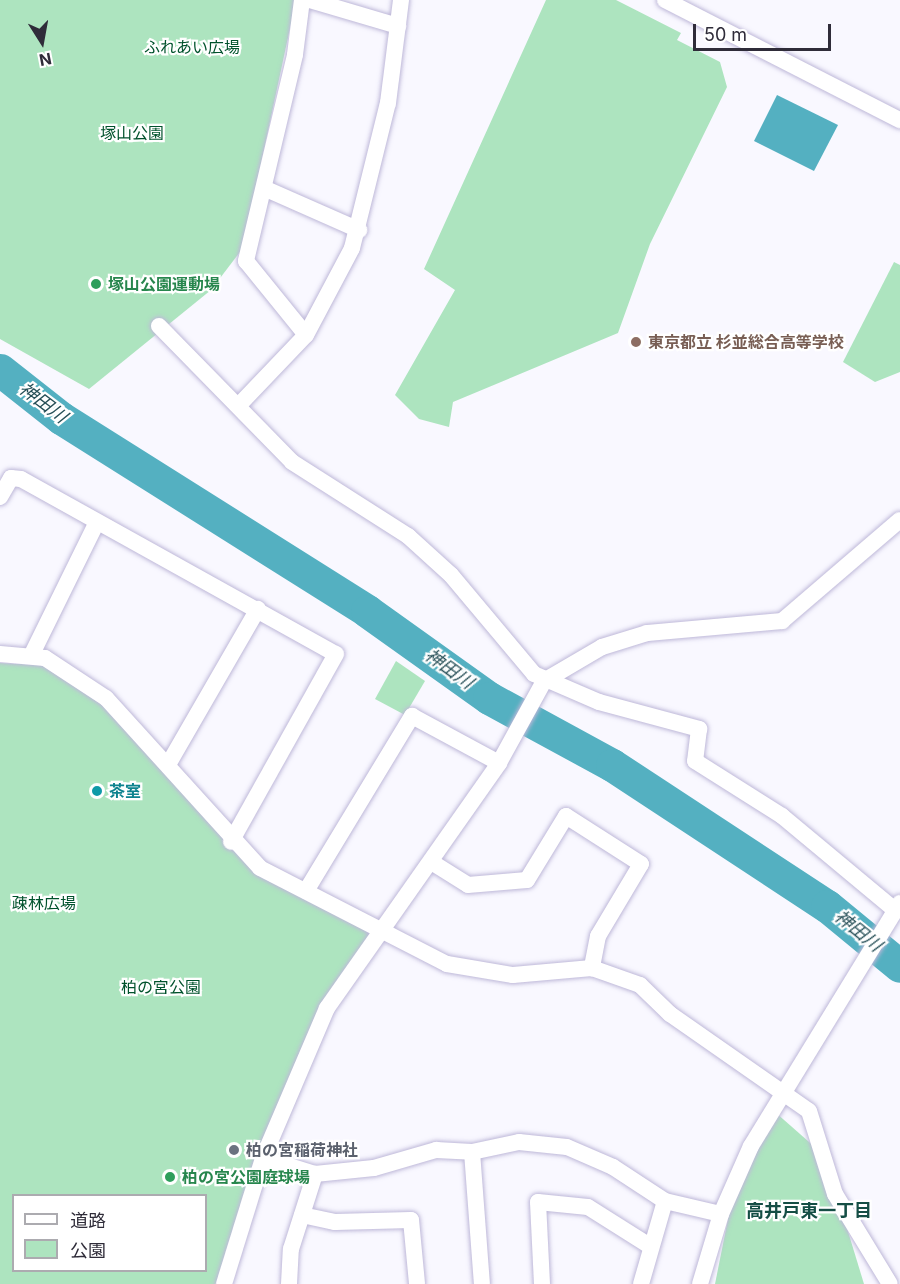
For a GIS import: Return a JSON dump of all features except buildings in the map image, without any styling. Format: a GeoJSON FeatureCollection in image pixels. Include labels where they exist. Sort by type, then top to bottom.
{"type":"FeatureCollection","features":[{"type":"Feature","properties":{"kind":"street"},"geometry":{"type":"LineString","coordinates":[[302,0],[266,189],[246,261],[306,335]]}},
{"type":"Feature","properties":{"kind":"street"},"geometry":{"type":"LineString","coordinates":[[310,0],[399,26]]}},
{"type":"Feature","properties":{"kind":"street"},"geometry":{"type":"LineString","coordinates":[[240,404],[306,335],[359,230],[388,103],[401,0]]}},
{"type":"Feature","properties":{"kind":"street"},"geometry":{"type":"LineString","coordinates":[[665,0],[900,120]]}},
{"type":"Feature","properties":{"kind":"street"},"geometry":{"type":"LineString","coordinates":[[266,189],[359,230]]}},
{"type":"Feature","properties":{"kind":"street"},"geometry":{"type":"LineString","coordinates":[[159,326],[240,404],[292,462],[408,536],[544,681],[699,729],[695,761],[782,816],[898,907],[868,951],[784,1090],[721,1214],[700,1284]]}},
{"type":"Feature","properties":{"kind":"street"},"geometry":{"type":"LineString","coordinates":[[0,497],[11,478],[21,479],[336,654],[231,842]]}},
{"type":"Feature","properties":{"kind":"street"},"geometry":{"type":"LineString","coordinates":[[225,1284],[263,1158],[327,1008],[386,931],[500,763],[524,714],[544,681],[602,647],[648,633],[782,621],[900,520]]}},
{"type":"Feature","properties":{"kind":"street"},"geometry":{"type":"LineString","coordinates":[[32,654],[98,522]]}},
{"type":"Feature","properties":{"kind":"street"},"geometry":{"type":"LineString","coordinates":[[169,763],[258,609]]}},
{"type":"Feature","properties":{"kind":"street"},"geometry":{"type":"LineString","coordinates":[[0,654],[32,654],[105,698],[169,763],[231,842],[260,868],[447,964],[513,975],[592,968],[640,985],[670,1014],[784,1090],[809,1111],[835,1194],[890,1284]]}},
{"type":"Feature","properties":{"kind":"street"},"geometry":{"type":"LineString","coordinates":[[306,891],[412,716],[500,763]]}},
{"type":"Feature","properties":{"kind":"street"},"geometry":{"type":"LineString","coordinates":[[433,863],[468,885],[527,880],[566,816],[641,864],[598,936],[592,968]]}},
{"type":"Feature","properties":{"kind":"street"},"geometry":{"type":"LineString","coordinates":[[263,1158],[315,1174],[374,1168],[436,1150],[472,1152],[519,1142],[567,1147],[613,1167],[665,1201],[721,1214]]}},
{"type":"Feature","properties":{"kind":"street"},"geometry":{"type":"LineString","coordinates":[[472,1152],[482,1284]]}},
{"type":"Feature","properties":{"kind":"street"},"geometry":{"type":"LineString","coordinates":[[289,1284],[286,1275],[315,1174]]}},
{"type":"Feature","properties":{"kind":"street"},"geometry":{"type":"LineString","coordinates":[[641,1284],[650,1246],[665,1201]]}},
{"type":"Feature","properties":{"kind":"street"},"geometry":{"type":"LineString","coordinates":[[542,1284],[538,1202],[588,1207],[650,1246]]}},
{"type":"Feature","properties":{"kind":"street"},"geometry":{"type":"LineString","coordinates":[[302,1215],[335,1222],[411,1220],[417,1284]]}},
{"type":"Feature","properties":{"kind":"green space","name":"塚山公園"},"geometry":{"type":"Polygon","coordinates":[[[0,0],[296,0],[243,248],[211,290],[89,389],[0,339],[0,0]]]}},
{"type":"Feature","properties":{"kind":"green space"},"geometry":{"type":"Polygon","coordinates":[[[546,0],[616,0],[681,33],[677,40],[720,62],[727,87],[650,244],[618,333],[453,402],[449,427],[419,419],[395,395],[455,290],[424,269],[546,0]]]}},
{"type":"Feature","properties":{"kind":"green space"},"geometry":{"type":"Polygon","coordinates":[[[894,262],[900,265],[900,372],[875,382],[843,362],[894,262]]]}},
{"type":"Feature","properties":{"kind":"green space"},"geometry":{"type":"Polygon","coordinates":[[[396,661],[425,681],[405,715],[375,699],[396,661]]]}},
{"type":"Feature","properties":{"kind":"green space","name":"柏の宮公園"},"geometry":{"type":"Polygon","coordinates":[[[0,663],[42,665],[101,704],[231,842],[386,931],[327,1009],[225,1284],[0,1284],[0,663]]]}},
{"type":"Feature","properties":{"kind":"green space"},"geometry":{"type":"Polygon","coordinates":[[[775,1112],[825,1156],[864,1284],[715,1284],[729,1214],[775,1112]]]}},
{"type":"Feature","properties":{"kind":"water"},"geometry":{"type":"Polygon","coordinates":[[[777,95],[838,125],[814,171],[754,141],[777,95]]]}},
{"type":"Feature","properties":{"kind":"waterway","name":"神田川"},"geometry":{"type":"LineString","coordinates":[[0,370],[61,418],[367,611],[489,698],[612,765],[827,906],[900,966]]}},
{"type":"Feature","properties":{"kind":"place","name":"塚山公園運動場"},"geometry":{"type":"Point","coordinates":[96,284]}},
{"type":"Feature","properties":{"kind":"place","name":"東京都立 杉並総合高等学校"},"geometry":{"type":"Point","coordinates":[636,342]}},
{"type":"Feature","properties":{"kind":"place","name":"茶室"},"geometry":{"type":"Point","coordinates":[97,791]}},
{"type":"Feature","properties":{"kind":"place","name":"柏の宮稲荷神社"},"geometry":{"type":"Point","coordinates":[234,1150]}},
{"type":"Feature","properties":{"kind":"place","name":"柏の宮公園庭球場"},"geometry":{"type":"Point","coordinates":[170,1177]}},
{"type":"Feature","properties":{"kind":"district","name":"高井戸東一丁目"},"geometry":{"type":"Point","coordinates":[809,1211]}},
{"type":"Feature","properties":{"kind":"park label","name":"ふれあい広場"},"geometry":{"type":"Point","coordinates":[192,47]}},
{"type":"Feature","properties":{"kind":"park label","name":"疎林広場"},"geometry":{"type":"Point","coordinates":[44,903]}}]}
